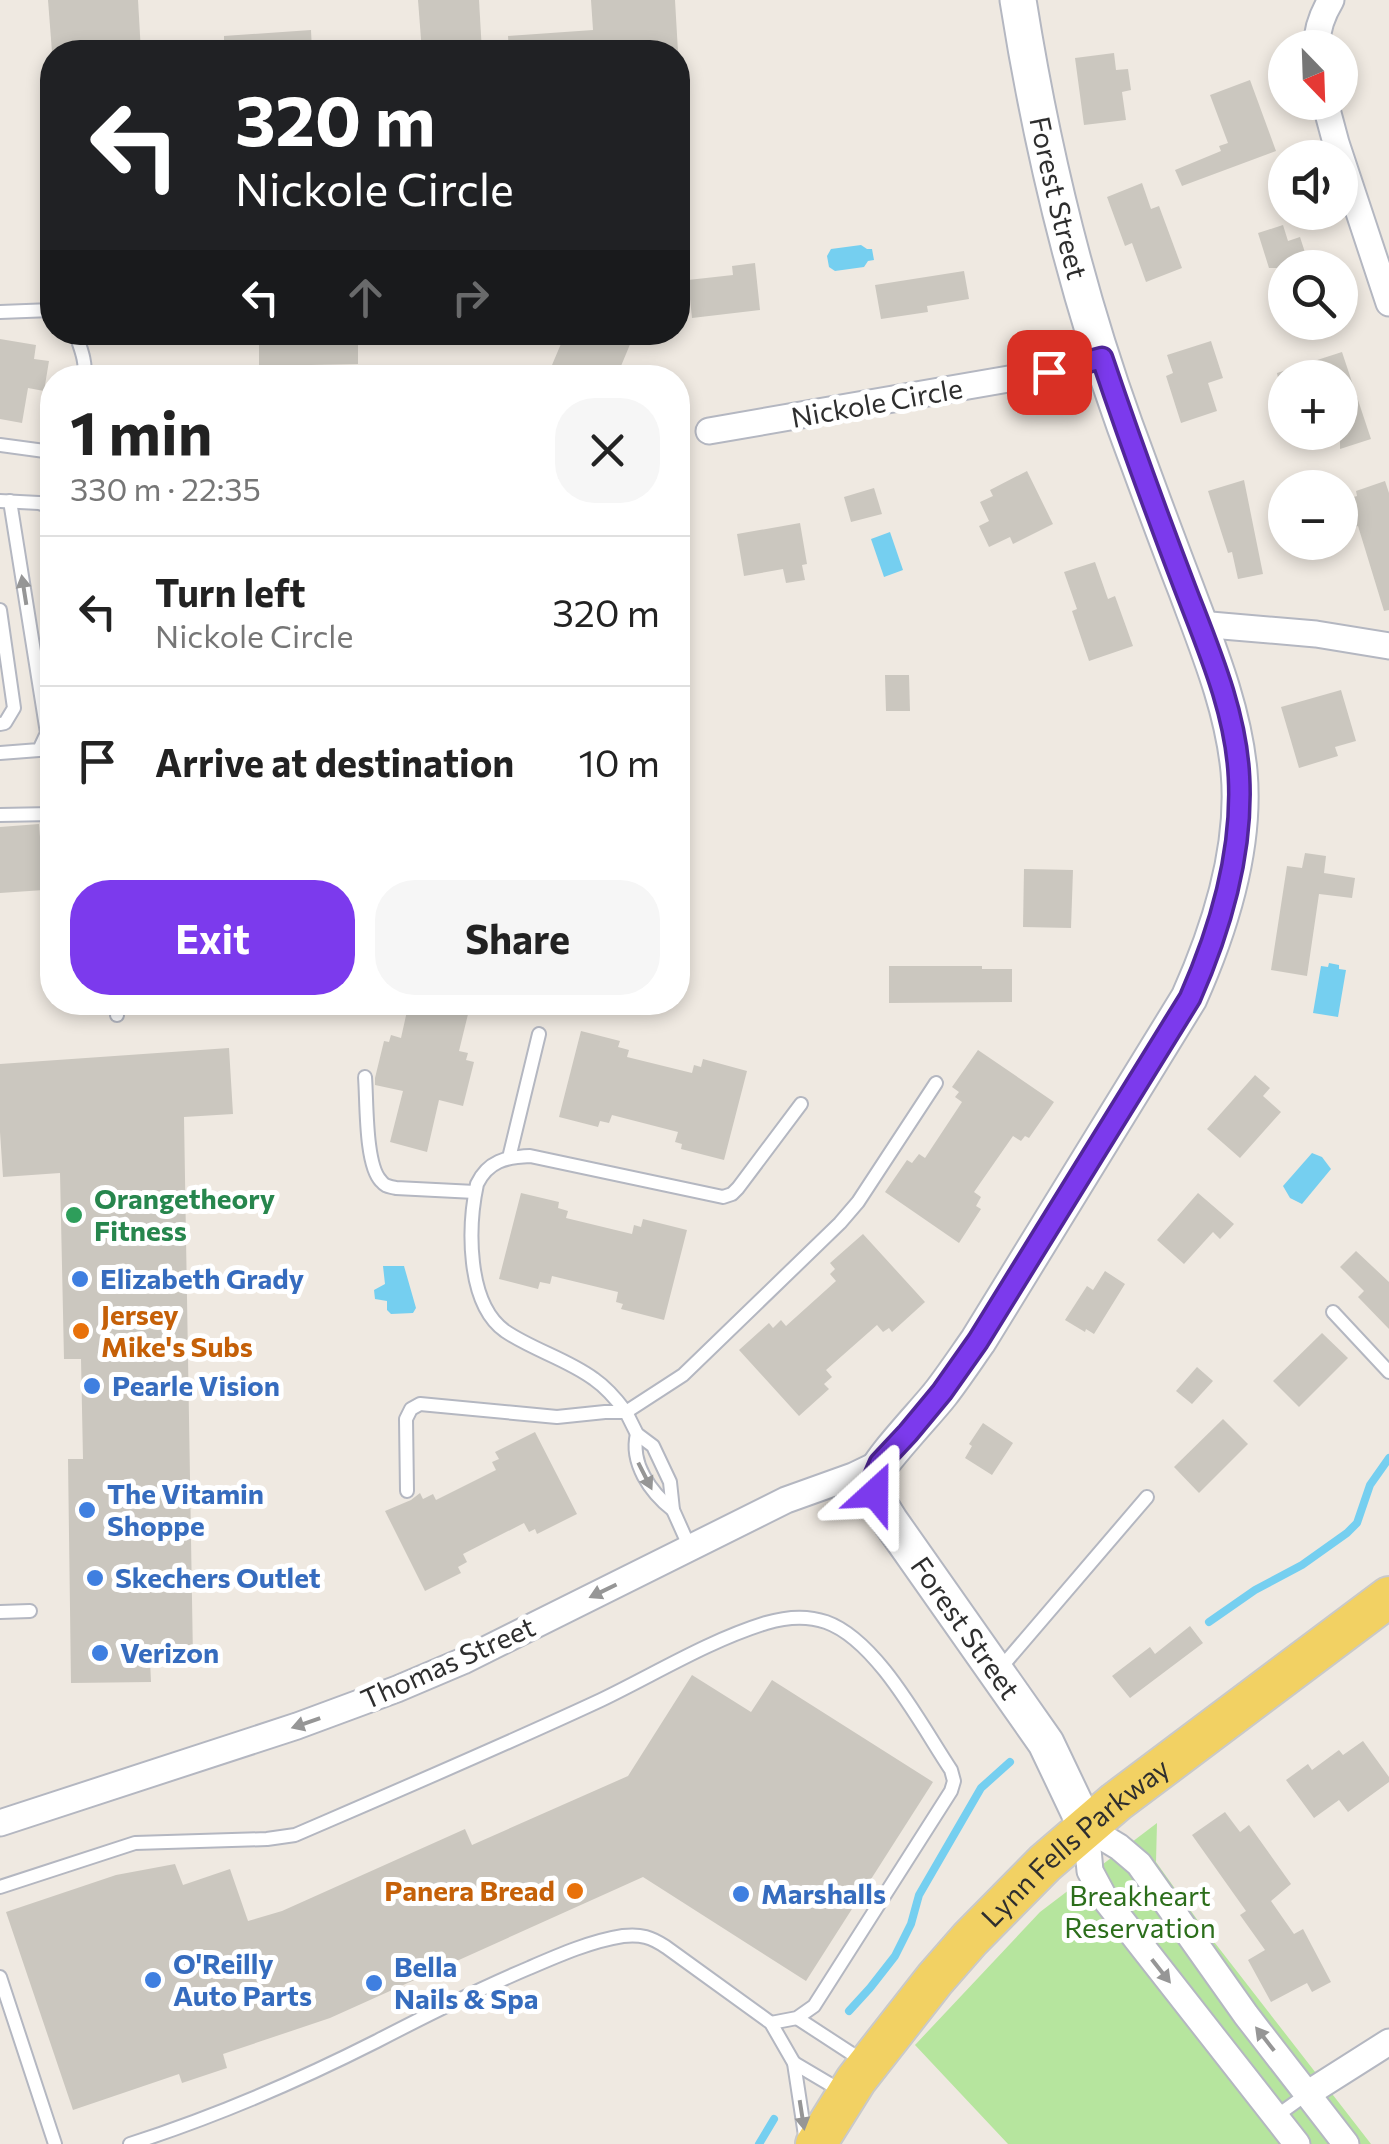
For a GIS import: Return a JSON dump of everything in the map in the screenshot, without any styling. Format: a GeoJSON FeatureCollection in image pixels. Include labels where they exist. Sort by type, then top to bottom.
{"type":"FeatureCollection","features":[{"type":"Feature","properties":{"kind":"main road","name":"Lynn Fells Parkway"},"geometry":{"type":"LineString","coordinates":[[816,2144],[894,2030],[970,1938],[1032,1876],[1086,1827],[1164,1766],[1389,1597]]}},
{"type":"Feature","properties":{"kind":"street","name":"Forest Street"},"geometry":{"type":"LineString","coordinates":[[1018,0],[1030,73],[1078,282],[1199,624],[1233,733],[1239,774],[1238,822],[1220,914],[1190,998],[978,1341],[942,1392],[880,1463],[874,1477],[876,1498],[1050,1751],[1086,1827],[1090,1870],[1106,1898],[1298,2144]]}},
{"type":"Feature","properties":{"kind":"street"},"geometry":{"type":"LineString","coordinates":[[1318,30],[1331,0]]}},
{"type":"Feature","properties":{"kind":"street"},"geometry":{"type":"LineString","coordinates":[[1330,120],[1389,302]]}},
{"type":"Feature","properties":{"kind":"street","name":"Nickole Circle"},"geometry":{"type":"LineString","coordinates":[[709,431],[1011,379],[1102,358]]}},
{"type":"Feature","properties":{"kind":"street"},"geometry":{"type":"LineString","coordinates":[[1199,624],[1316,634],[1389,646]]}},
{"type":"Feature","properties":{"kind":"street","name":"Thomas Street"},"geometry":{"type":"LineString","coordinates":[[0,1823],[297,1726],[397,1689],[786,1500],[880,1463]]}},
{"type":"Feature","properties":{"kind":"street"},"geometry":{"type":"LineString","coordinates":[[1086,1827],[1119,1846],[1138,1864],[1246,2015],[1346,2144]]}},
{"type":"Feature","properties":{"kind":"street"},"geometry":{"type":"LineString","coordinates":[[1308,2094],[1389,2042]]}},
{"type":"Feature","properties":{"kind":"lane"},"geometry":{"type":"LineString","coordinates":[[0,312],[40,310]]}},
{"type":"Feature","properties":{"kind":"lane"},"geometry":{"type":"LineString","coordinates":[[0,444],[40,450]]}},
{"type":"Feature","properties":{"kind":"lane"},"geometry":{"type":"LineString","coordinates":[[40,503],[5,501],[40,694]]}},
{"type":"Feature","properties":{"kind":"lane"},"geometry":{"type":"LineString","coordinates":[[0,610],[14,708],[5,724],[0,724]]}},
{"type":"Feature","properties":{"kind":"lane"},"geometry":{"type":"LineString","coordinates":[[0,753],[40,748]]}},
{"type":"Feature","properties":{"kind":"lane"},"geometry":{"type":"LineString","coordinates":[[0,815],[40,814]]}},
{"type":"Feature","properties":{"kind":"lane"},"geometry":{"type":"LineString","coordinates":[[508,1158],[539,1034]]}},
{"type":"Feature","properties":{"kind":"lane"},"geometry":{"type":"LineString","coordinates":[[365,1078],[371,1156],[383,1184],[476,1192]]}},
{"type":"Feature","properties":{"kind":"lane"},"geometry":{"type":"LineString","coordinates":[[407,1490],[406,1419],[411,1409],[420,1404],[557,1417],[626,1412],[683,1375],[840,1224],[936,1083]]}},
{"type":"Feature","properties":{"kind":"lane"},"geometry":{"type":"LineString","coordinates":[[690,1548],[672,1510],[670,1482],[653,1446],[637,1434],[612,1395],[595,1380],[507,1332],[492,1318],[483,1301],[471,1250],[480,1176],[508,1158],[530,1156],[723,1197],[738,1188],[801,1104]]}},
{"type":"Feature","properties":{"kind":"lane"},"geometry":{"type":"LineString","coordinates":[[1334,1312],[1389,1372]]}},
{"type":"Feature","properties":{"kind":"lane"},"geometry":{"type":"LineString","coordinates":[[637,1434],[636,1459],[656,1495],[672,1510]]}},
{"type":"Feature","properties":{"kind":"lane"},"geometry":{"type":"LineString","coordinates":[[997,1673],[1147,1498]]}},
{"type":"Feature","properties":{"kind":"lane"},"geometry":{"type":"LineString","coordinates":[[0,1612],[30,1611]]}},
{"type":"Feature","properties":{"kind":"lane"},"geometry":{"type":"LineString","coordinates":[[0,1887],[135,1843],[295,1835],[600,1700],[735,1634],[788,1618],[808,1618],[846,1631],[877,1659],[951,1770],[954,1781],[951,1792],[814,2006],[797,2018],[771,2023]]}},
{"type":"Feature","properties":{"kind":"lane"},"geometry":{"type":"LineString","coordinates":[[130,2144],[180,2128],[282,2084],[555,1957],[637,1935],[654,1939],[771,2023],[794,2062],[806,2144]]}},
{"type":"Feature","properties":{"kind":"lane"},"geometry":{"type":"LineString","coordinates":[[0,1977],[55,2144]]}},
{"type":"Feature","properties":{"kind":"lane"},"geometry":{"type":"LineString","coordinates":[[797,2018],[857,2080]]}},
{"type":"Feature","properties":{"kind":"lane"},"geometry":{"type":"LineString","coordinates":[[794,2062],[857,2080]]}},
{"type":"Feature","properties":{"kind":"lane"},"geometry":{"type":"LineString","coordinates":[[1274,2116],[1308,2094]]}},
{"type":"Feature","properties":{"kind":"green space","name":"Breakheart Reservation"},"geometry":{"type":"Polygon","coordinates":[[[1157,1823],[1156,1862],[1371,2144],[1008,2144],[915,2045],[1040,1912],[1157,1823]]]}},
{"type":"Feature","properties":{"kind":"water"},"geometry":{"type":"Polygon","coordinates":[[[861,245],[872,249],[874,260],[864,267],[835,271],[829,267],[827,256],[831,249],[861,245]]]}},
{"type":"Feature","properties":{"kind":"water"},"geometry":{"type":"Polygon","coordinates":[[[890,532],[903,570],[884,577],[871,539],[890,532]]]}},
{"type":"Feature","properties":{"kind":"water"},"geometry":{"type":"Polygon","coordinates":[[[1329,963],[1346,970],[1338,1017],[1313,1013],[1321,966],[1328,967],[1329,963]]]}},
{"type":"Feature","properties":{"kind":"water"},"geometry":{"type":"Polygon","coordinates":[[[1312,1153],[1322,1157],[1331,1169],[1302,1204],[1290,1198],[1283,1186],[1312,1153]]]}},
{"type":"Feature","properties":{"kind":"water"},"geometry":{"type":"Polygon","coordinates":[[[383,1266],[404,1266],[416,1308],[413,1313],[391,1314],[387,1301],[375,1299],[374,1290],[385,1284],[383,1266]]]}},
{"type":"Feature","properties":{"kind":"building"},"geometry":{"type":"Polygon","coordinates":[[[48,0],[138,0],[140,40],[51,40],[48,0]]]}},
{"type":"Feature","properties":{"kind":"building"},"geometry":{"type":"Polygon","coordinates":[[[418,0],[479,0],[481,40],[421,40],[418,0]]]}},
{"type":"Feature","properties":{"kind":"building"},"geometry":{"type":"Polygon","coordinates":[[[591,0],[675,0],[677,40],[508,40],[508,36],[593,30],[591,0]]]}},
{"type":"Feature","properties":{"kind":"building"},"geometry":{"type":"Polygon","coordinates":[[[311,30],[311,40],[224,40],[224,36],[311,30]]]}},
{"type":"Feature","properties":{"kind":"building"},"geometry":{"type":"Polygon","coordinates":[[[1114,53],[1116,70],[1128,69],[1131,90],[1122,92],[1126,120],[1084,125],[1075,58],[1114,53]]]}},
{"type":"Feature","properties":{"kind":"building"},"geometry":{"type":"Polygon","coordinates":[[[1250,80],[1272,140],[1268,140],[1268,154],[1182,186],[1175,170],[1221,151],[1219,146],[1228,143],[1210,95],[1250,80]]]}},
{"type":"Feature","properties":{"kind":"building"},"geometry":{"type":"Polygon","coordinates":[[[1142,183],[1151,209],[1159,206],[1182,268],[1146,282],[1132,243],[1125,246],[1107,197],[1142,183]]]}},
{"type":"Feature","properties":{"kind":"building"},"geometry":{"type":"Polygon","coordinates":[[[1285,230],[1288,241],[1300,237],[1304,250],[1268,250],[1268,265],[1258,233],[1285,230]]]}},
{"type":"Feature","properties":{"kind":"building"},"geometry":{"type":"Polygon","coordinates":[[[755,263],[760,310],[692,318],[690,280],[733,275],[732,266],[755,263]]]}},
{"type":"Feature","properties":{"kind":"building"},"geometry":{"type":"Polygon","coordinates":[[[964,271],[969,299],[927,306],[928,312],[881,319],[875,285],[964,271]]]}},
{"type":"Feature","properties":{"kind":"building"},"geometry":{"type":"Polygon","coordinates":[[[0,339],[36,345],[34,359],[49,361],[48,365],[40,365],[40,390],[28,388],[22,423],[0,419],[0,339]]]}},
{"type":"Feature","properties":{"kind":"building"},"geometry":{"type":"Polygon","coordinates":[[[1211,341],[1223,378],[1208,383],[1217,411],[1181,423],[1166,376],[1173,373],[1167,355],[1211,341]]]}},
{"type":"Feature","properties":{"kind":"building"},"geometry":{"type":"Polygon","coordinates":[[[259,345],[358,345],[358,364],[259,365],[259,345]]]}},
{"type":"Feature","properties":{"kind":"building"},"geometry":{"type":"Polygon","coordinates":[[[560,345],[630,345],[621,365],[552,365],[560,345]]]}},
{"type":"Feature","properties":{"kind":"building"},"geometry":{"type":"Polygon","coordinates":[[[1342,352],[1345,360],[1317,360],[1342,352]]]}},
{"type":"Feature","properties":{"kind":"building"},"geometry":{"type":"Polygon","coordinates":[[[1358,400],[1371,439],[1358,443],[1358,400]]]}},
{"type":"Feature","properties":{"kind":"building"},"geometry":{"type":"Polygon","coordinates":[[[1027,471],[1053,524],[1013,544],[1010,537],[989,547],[979,526],[989,521],[980,502],[993,496],[990,490],[1027,471]]]}},
{"type":"Feature","properties":{"kind":"building"},"geometry":{"type":"Polygon","coordinates":[[[1244,480],[1263,574],[1238,579],[1232,552],[1228,553],[1208,491],[1244,480]]]}},
{"type":"Feature","properties":{"kind":"building"},"geometry":{"type":"Polygon","coordinates":[[[1385,481],[1389,493],[1389,610],[1384,611],[1358,526],[1358,490],[1385,481]]]}},
{"type":"Feature","properties":{"kind":"building"},"geometry":{"type":"Polygon","coordinates":[[[874,488],[882,514],[851,522],[844,497],[874,488]]]}},
{"type":"Feature","properties":{"kind":"building"},"geometry":{"type":"Polygon","coordinates":[[[800,523],[807,564],[802,565],[805,580],[786,583],[783,569],[744,576],[737,534],[800,523]]]}},
{"type":"Feature","properties":{"kind":"building"},"geometry":{"type":"Polygon","coordinates":[[[1095,562],[1108,599],[1115,596],[1133,646],[1089,661],[1064,572],[1095,562]]]}},
{"type":"Feature","properties":{"kind":"building"},"geometry":{"type":"Polygon","coordinates":[[[885,675],[909,675],[910,711],[886,711],[885,675]]]}},
{"type":"Feature","properties":{"kind":"building"},"geometry":{"type":"Polygon","coordinates":[[[1341,690],[1356,741],[1335,747],[1338,756],[1299,768],[1281,707],[1341,690]]]}},
{"type":"Feature","properties":{"kind":"building"},"geometry":{"type":"Polygon","coordinates":[[[39,824],[40,890],[0,893],[0,827],[39,824]]]}},
{"type":"Feature","properties":{"kind":"building"},"geometry":{"type":"Polygon","coordinates":[[[1305,853],[1326,856],[1324,873],[1355,878],[1352,898],[1319,894],[1307,976],[1271,970],[1287,866],[1302,868],[1305,853]]]}},
{"type":"Feature","properties":{"kind":"building"},"geometry":{"type":"Polygon","coordinates":[[[1024,869],[1073,870],[1071,928],[1023,927],[1024,869]]]}},
{"type":"Feature","properties":{"kind":"building"},"geometry":{"type":"Polygon","coordinates":[[[889,966],[1012,969],[1012,1002],[889,1003],[889,966]]]}},
{"type":"Feature","properties":{"kind":"building"},"geometry":{"type":"Polygon","coordinates":[[[406,1015],[468,1015],[459,1051],[468,1053],[466,1060],[474,1062],[463,1106],[439,1100],[427,1152],[390,1142],[403,1091],[375,1085],[384,1041],[389,1042],[391,1035],[401,1038],[406,1015]]]}},
{"type":"Feature","properties":{"kind":"building"},"geometry":{"type":"Polygon","coordinates":[[[581,1031],[620,1041],[618,1047],[629,1050],[627,1057],[692,1073],[694,1065],[701,1067],[703,1059],[747,1071],[724,1160],[681,1149],[682,1144],[675,1142],[678,1132],[612,1115],[609,1123],[600,1121],[598,1127],[559,1117],[581,1031]]]}},
{"type":"Feature","properties":{"kind":"building"},"geometry":{"type":"Polygon","coordinates":[[[229,1048],[233,1114],[184,1117],[193,1659],[150,1660],[151,1682],[71,1683],[68,1459],[83,1459],[81,1359],[64,1359],[60,1173],[3,1177],[0,1064],[229,1048]]]}},
{"type":"Feature","properties":{"kind":"building"},"geometry":{"type":"Polygon","coordinates":[[[978,1050],[1054,1102],[1029,1138],[1025,1136],[1021,1141],[1013,1136],[974,1192],[981,1197],[976,1206],[981,1209],[959,1243],[885,1192],[907,1160],[912,1163],[919,1154],[925,1158],[962,1102],[955,1097],[959,1092],[952,1087],[978,1050]]]}},
{"type":"Feature","properties":{"kind":"building"},"geometry":{"type":"Polygon","coordinates":[[[1255,1075],[1270,1088],[1263,1096],[1281,1112],[1240,1158],[1207,1129],[1255,1075]]]}},
{"type":"Feature","properties":{"kind":"building"},"geometry":{"type":"Polygon","coordinates":[[[521,1193],[559,1202],[558,1208],[568,1211],[566,1218],[632,1234],[634,1225],[641,1227],[643,1219],[687,1230],[664,1320],[621,1309],[623,1304],[616,1302],[618,1292],[552,1276],[550,1284],[540,1282],[538,1289],[499,1279],[521,1193]]]}},
{"type":"Feature","properties":{"kind":"building"},"geometry":{"type":"Polygon","coordinates":[[[1198,1193],[1234,1224],[1220,1239],[1213,1232],[1184,1264],[1157,1240],[1198,1193]]]}},
{"type":"Feature","properties":{"kind":"building"},"geometry":{"type":"Polygon","coordinates":[[[863,1234],[925,1302],[892,1332],[889,1328],[883,1332],[877,1325],[826,1370],[832,1377],[824,1384],[829,1389],[799,1416],[739,1350],[769,1323],[773,1328],[781,1320],[786,1326],[836,1281],[830,1274],[835,1269],[830,1263],[863,1234]]]}},
{"type":"Feature","properties":{"kind":"building"},"geometry":{"type":"Polygon","coordinates":[[[1356,1251],[1389,1282],[1389,1329],[1358,1297],[1364,1291],[1340,1267],[1356,1251]]]}},
{"type":"Feature","properties":{"kind":"building"},"geometry":{"type":"Polygon","coordinates":[[[1105,1271],[1125,1284],[1094,1334],[1086,1329],[1085,1332],[1065,1320],[1087,1286],[1093,1290],[1105,1271]]]}},
{"type":"Feature","properties":{"kind":"building"},"geometry":{"type":"Polygon","coordinates":[[[1322,1333],[1348,1358],[1299,1407],[1273,1381],[1322,1333]]]}},
{"type":"Feature","properties":{"kind":"building"},"geometry":{"type":"Polygon","coordinates":[[[1197,1367],[1213,1381],[1192,1404],[1176,1391],[1197,1367]]]}},
{"type":"Feature","properties":{"kind":"building"},"geometry":{"type":"Polygon","coordinates":[[[1223,1419],[1248,1444],[1199,1493],[1174,1467],[1223,1419]]]}},
{"type":"Feature","properties":{"kind":"building"},"geometry":{"type":"Polygon","coordinates":[[[983,1423],[1013,1443],[992,1475],[965,1458],[983,1423]]]}},
{"type":"Feature","properties":{"kind":"building"},"geometry":{"type":"Polygon","coordinates":[[[535,1432],[577,1514],[537,1534],[535,1529],[529,1532],[524,1523],[463,1554],[467,1562],[458,1567],[461,1573],[425,1591],[385,1511],[420,1493],[423,1499],[433,1494],[436,1500],[496,1470],[492,1462],[499,1459],[495,1452],[535,1432]]]}},
{"type":"Feature","properties":{"kind":"building"},"geometry":{"type":"Polygon","coordinates":[[[1190,1626],[1203,1643],[1130,1698],[1112,1676],[1150,1647],[1155,1654],[1190,1626]]]}},
{"type":"Feature","properties":{"kind":"building"},"geometry":{"type":"Polygon","coordinates":[[[692,1675],[751,1712],[772,1680],[933,1782],[806,1981],[643,1877],[330,2018],[223,2054],[227,2068],[182,2083],[179,2074],[73,2110],[6,1912],[116,1875],[175,1864],[183,1885],[230,1869],[248,1921],[282,1911],[465,1829],[472,1845],[628,1776],[692,1675]]]}},
{"type":"Feature","properties":{"kind":"building"},"geometry":{"type":"Polygon","coordinates":[[[1363,1741],[1389,1782],[1348,1812],[1339,1800],[1314,1818],[1286,1780],[1308,1764],[1312,1770],[1339,1750],[1343,1755],[1363,1741]]]}},
{"type":"Feature","properties":{"kind":"building"},"geometry":{"type":"Polygon","coordinates":[[[1225,1812],[1240,1832],[1249,1825],[1291,1884],[1271,1901],[1294,1934],[1303,1929],[1331,1982],[1312,1992],[1307,1983],[1271,2002],[1248,1960],[1265,1950],[1240,1915],[1246,1911],[1192,1835],[1225,1812]]]}},
{"type":"Feature","properties":{"kind":"waterway"},"geometry":{"type":"LineString","coordinates":[[1209,1622],[1347,1533],[1357,1523],[1370,1485],[1389,1458]]}},
{"type":"Feature","properties":{"kind":"waterway"},"geometry":{"type":"LineString","coordinates":[[849,2011],[895,1956],[911,1924],[919,1895],[981,1788],[1010,1762]]}},
{"type":"Feature","properties":{"kind":"waterway"},"geometry":{"type":"LineString","coordinates":[[759,2144],[774,2119]]}},
{"type":"Feature","properties":{"kind":"place","name":"Orangetheory Fitness"},"geometry":{"type":"Point","coordinates":[74,1215]}},
{"type":"Feature","properties":{"kind":"place","name":"Elizabeth Grady"},"geometry":{"type":"Point","coordinates":[80,1279]}},
{"type":"Feature","properties":{"kind":"place","name":"Jersey Mike's Subs"},"geometry":{"type":"Point","coordinates":[81,1331]}},
{"type":"Feature","properties":{"kind":"place","name":"Pearle Vision"},"geometry":{"type":"Point","coordinates":[92,1386]}},
{"type":"Feature","properties":{"kind":"place","name":"The Vitamin Shoppe"},"geometry":{"type":"Point","coordinates":[87,1510]}},
{"type":"Feature","properties":{"kind":"place","name":"Skechers Outlet"},"geometry":{"type":"Point","coordinates":[95,1578]}},
{"type":"Feature","properties":{"kind":"place","name":"Verizon"},"geometry":{"type":"Point","coordinates":[100,1653]}},
{"type":"Feature","properties":{"kind":"place","name":"Panera Bread"},"geometry":{"type":"Point","coordinates":[575,1891]}},
{"type":"Feature","properties":{"kind":"place","name":"Marshalls"},"geometry":{"type":"Point","coordinates":[741,1894]}},
{"type":"Feature","properties":{"kind":"place","name":"O'Reilly Auto Parts"},"geometry":{"type":"Point","coordinates":[153,1980]}},
{"type":"Feature","properties":{"kind":"place","name":"Bella Nails & Spa"},"geometry":{"type":"Point","coordinates":[374,1983]}},
{"type":"Feature","properties":{"kind":"route"},"geometry":{"type":"LineString","coordinates":[[875,1493],[874,1477],[880,1463],[942,1392],[978,1341],[1190,998],[1220,914],[1235,848],[1239,774],[1225,703],[1102,358],[1049,372]]}}]}
